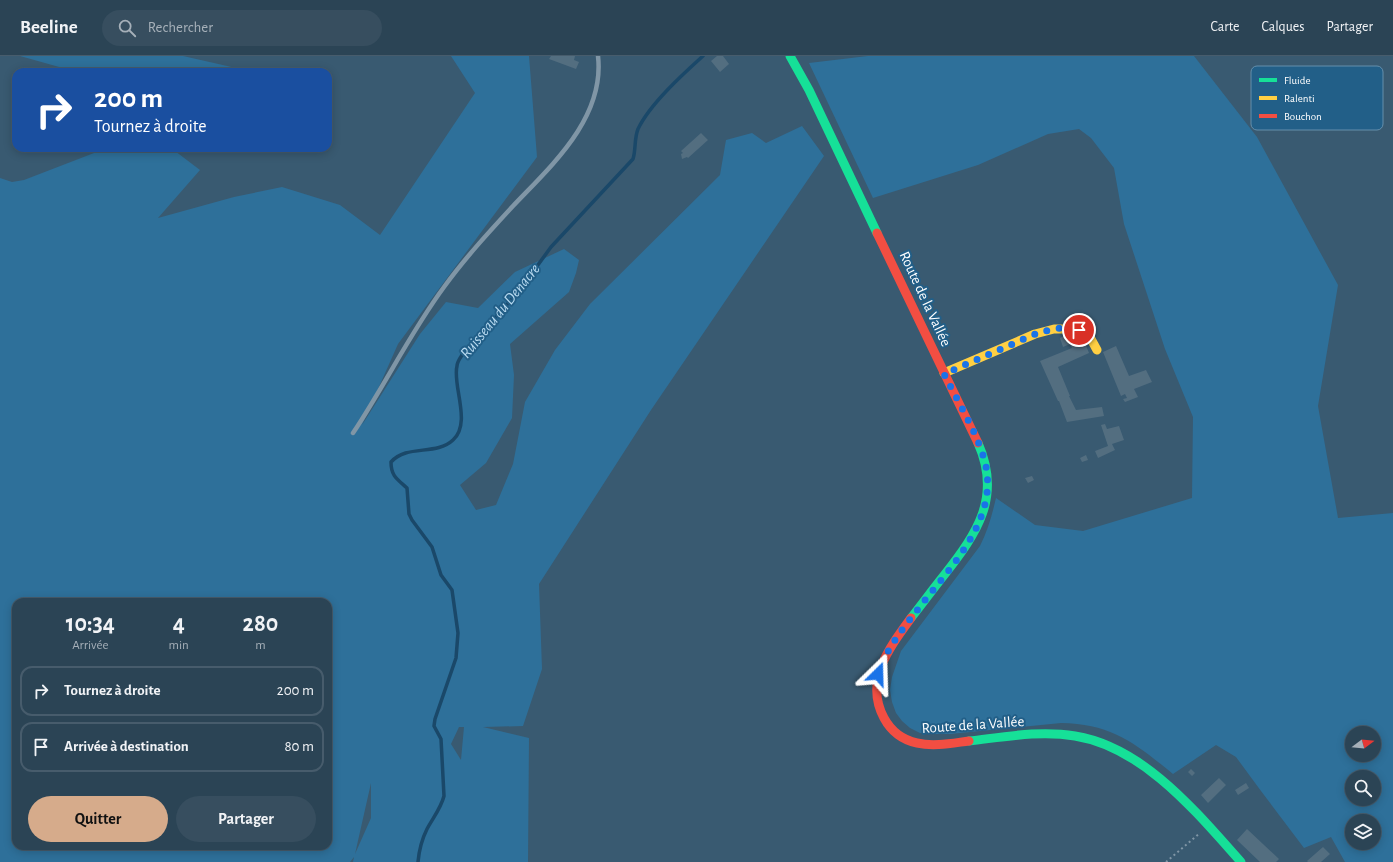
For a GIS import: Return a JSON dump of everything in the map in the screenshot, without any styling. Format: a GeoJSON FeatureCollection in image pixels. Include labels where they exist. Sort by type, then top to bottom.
{"type":"FeatureCollection","features":[{"type":"Feature","properties":{"kind":"street","name":"Route de la Vallée"},"geometry":{"type":"LineString","coordinates":[[790,56],[800,71],[976,438],[984,462],[987,485],[986,500],[979,523],[969,542],[901,631],[884,659],[878,674],[876,689],[879,709],[885,722],[899,736],[912,742],[925,744],[940,744],[1044,734],[1069,735],[1092,740],[1122,752],[1177,794],[1209,826],[1241,862]]}},
{"type":"Feature","properties":{"kind":"street"},"geometry":{"type":"LineString","coordinates":[[944,374],[1035,334],[1054,329],[1073,329],[1084,332],[1091,339],[1097,350]]}},
{"type":"Feature","properties":{"kind":"lane"},"geometry":{"type":"LineString","coordinates":[[353,433],[373,402],[403,349],[444,287],[472,251],[545,173],[572,140],[594,99],[599,74],[598,56]]}},
{"type":"Feature","properties":{"kind":"path"},"geometry":{"type":"LineString","coordinates":[[1166,862],[1209,826]]}},
{"type":"Feature","properties":{"kind":"shaded area"},"geometry":{"type":"Polygon","coordinates":[[[20,56],[183,56],[236,68],[63,68],[20,56]]]}},
{"type":"Feature","properties":{"kind":"shaded area"},"geometry":{"type":"Polygon","coordinates":[[[451,56],[529,56],[537,157],[398,344],[362,425],[420,334],[446,302],[478,308],[515,272],[564,249],[579,260],[569,292],[510,344],[514,375],[512,418],[486,463],[460,485],[476,510],[496,505],[513,464],[525,402],[555,350],[590,304],[720,175],[726,140],[752,133],[766,143],[802,126],[824,156],[651,410],[539,584],[542,669],[523,726],[483,727],[529,738],[528,862],[353,862],[354,857],[350,862],[0,862],[0,178],[12,182],[24,180],[97,152],[176,152],[200,170],[158,218],[234,197],[282,187],[340,205],[380,235],[475,93],[451,56]],[[459,727],[451,744],[461,760],[464,727],[459,727]],[[371,783],[355,854],[371,818],[371,783]]]}},
{"type":"Feature","properties":{"kind":"shaded area"},"geometry":{"type":"Polygon","coordinates":[[[868,56],[1194,56],[1257,137],[1338,285],[1318,406],[1338,518],[1393,513],[1393,862],[1345,862],[1331,837],[1304,848],[1236,757],[1216,745],[1173,774],[1147,753],[1122,737],[1095,727],[1061,723],[950,734],[931,734],[920,733],[910,728],[896,713],[890,690],[892,677],[901,651],[980,546],[990,522],[996,498],[1035,525],[1083,531],[1192,498],[1193,417],[1165,349],[1124,224],[1114,168],[1091,138],[1079,129],[1048,134],[978,165],[873,198],[809,63],[868,56]]]}},
{"type":"Feature","properties":{"kind":"building"},"geometry":{"type":"Polygon","coordinates":[[[551,56],[575,56],[574,60],[579,62],[576,69],[549,59],[551,56]]]}},
{"type":"Feature","properties":{"kind":"building"},"geometry":{"type":"Polygon","coordinates":[[[717,56],[723,56],[729,64],[720,72],[711,61],[717,56]]]}},
{"type":"Feature","properties":{"kind":"building"},"geometry":{"type":"Polygon","coordinates":[[[701,133],[708,140],[688,158],[682,159],[681,154],[683,153],[681,151],[701,133]]]}},
{"type":"Feature","properties":{"kind":"building"},"geometry":{"type":"Polygon","coordinates":[[[1066,335],[1068,339],[1079,335],[1082,344],[1085,343],[1089,353],[1058,367],[1069,396],[1076,410],[1102,407],[1104,416],[1067,422],[1040,361],[1072,348],[1070,344],[1063,347],[1060,338],[1066,335]]]}},
{"type":"Feature","properties":{"kind":"building"},"geometry":{"type":"Polygon","coordinates":[[[1116,346],[1129,376],[1146,370],[1152,382],[1134,389],[1138,397],[1125,402],[1123,399],[1127,398],[1125,394],[1121,396],[1103,352],[1116,346]]]}},
{"type":"Feature","properties":{"kind":"building"},"geometry":{"type":"Polygon","coordinates":[[[1105,424],[1107,429],[1119,426],[1124,440],[1112,444],[1115,450],[1098,458],[1095,451],[1108,446],[1101,425],[1105,424]]]}},
{"type":"Feature","properties":{"kind":"building"},"geometry":{"type":"Polygon","coordinates":[[[1086,455],[1088,460],[1082,462],[1080,458],[1086,455]]]}},
{"type":"Feature","properties":{"kind":"building"},"geometry":{"type":"Polygon","coordinates":[[[1032,476],[1034,480],[1028,483],[1025,478],[1032,476]]]}},
{"type":"Feature","properties":{"kind":"building"},"geometry":{"type":"Polygon","coordinates":[[[1191,769],[1195,773],[1192,776],[1188,772],[1191,769]]]}},
{"type":"Feature","properties":{"kind":"building"},"geometry":{"type":"Polygon","coordinates":[[[1219,778],[1226,785],[1208,803],[1201,795],[1219,778]]]}},
{"type":"Feature","properties":{"kind":"building"},"geometry":{"type":"Polygon","coordinates":[[[1246,783],[1249,788],[1238,795],[1235,790],[1246,783]]]}},
{"type":"Feature","properties":{"kind":"building"},"geometry":{"type":"Polygon","coordinates":[[[1247,829],[1279,859],[1276,862],[1260,862],[1237,840],[1247,829]]]}},
{"type":"Feature","properties":{"kind":"building"},"geometry":{"type":"Polygon","coordinates":[[[1323,847],[1330,854],[1321,862],[1307,861],[1323,847]]]}},
{"type":"Feature","properties":{"kind":"waterway","name":"Ruisseau du Denacre"},"geometry":{"type":"LineString","coordinates":[[418,862],[420,849],[427,829],[439,809],[444,796],[441,739],[434,726],[435,719],[456,658],[458,633],[452,590],[441,575],[432,547],[409,514],[407,488],[393,474],[391,462],[405,453],[438,448],[453,440],[458,433],[461,424],[456,374],[460,357],[519,291],[551,247],[633,159],[635,141],[638,129],[643,119],[667,90],[703,56]]}},
{"type":"Feature","properties":{"kind":"traffic: fast"},"geometry":{"type":"LineString","coordinates":[[790,56],[809,90],[877,233]]}},
{"type":"Feature","properties":{"kind":"traffic: fast"},"geometry":{"type":"LineString","coordinates":[[911,618],[957,559],[976,529],[987,497],[985,462],[978,443]]}},
{"type":"Feature","properties":{"kind":"traffic: fast"},"geometry":{"type":"LineString","coordinates":[[969,741],[1035,734],[1062,734],[1100,743],[1124,753],[1167,785],[1206,823],[1241,862]]}},
{"type":"Feature","properties":{"kind":"traffic: slow"},"geometry":{"type":"LineString","coordinates":[[944,373],[1035,334],[1054,329],[1073,329],[1084,332],[1091,339],[1097,350]]}},
{"type":"Feature","properties":{"kind":"traffic: jam"},"geometry":{"type":"LineString","coordinates":[[877,233],[978,443]]}},
{"type":"Feature","properties":{"kind":"traffic: jam"},"geometry":{"type":"LineString","coordinates":[[911,618],[888,653],[878,678],[877,691],[879,704],[884,718],[890,727],[898,734],[907,740],[917,743],[937,745],[969,741]]}},
{"type":"Feature","properties":{"kind":"route"},"geometry":{"type":"LineString","coordinates":[[878,674],[887,653],[901,631],[969,542],[979,523],[984,507],[987,492],[984,462],[976,438],[944,374],[1040,332],[1060,328],[1079,330]]}}]}
